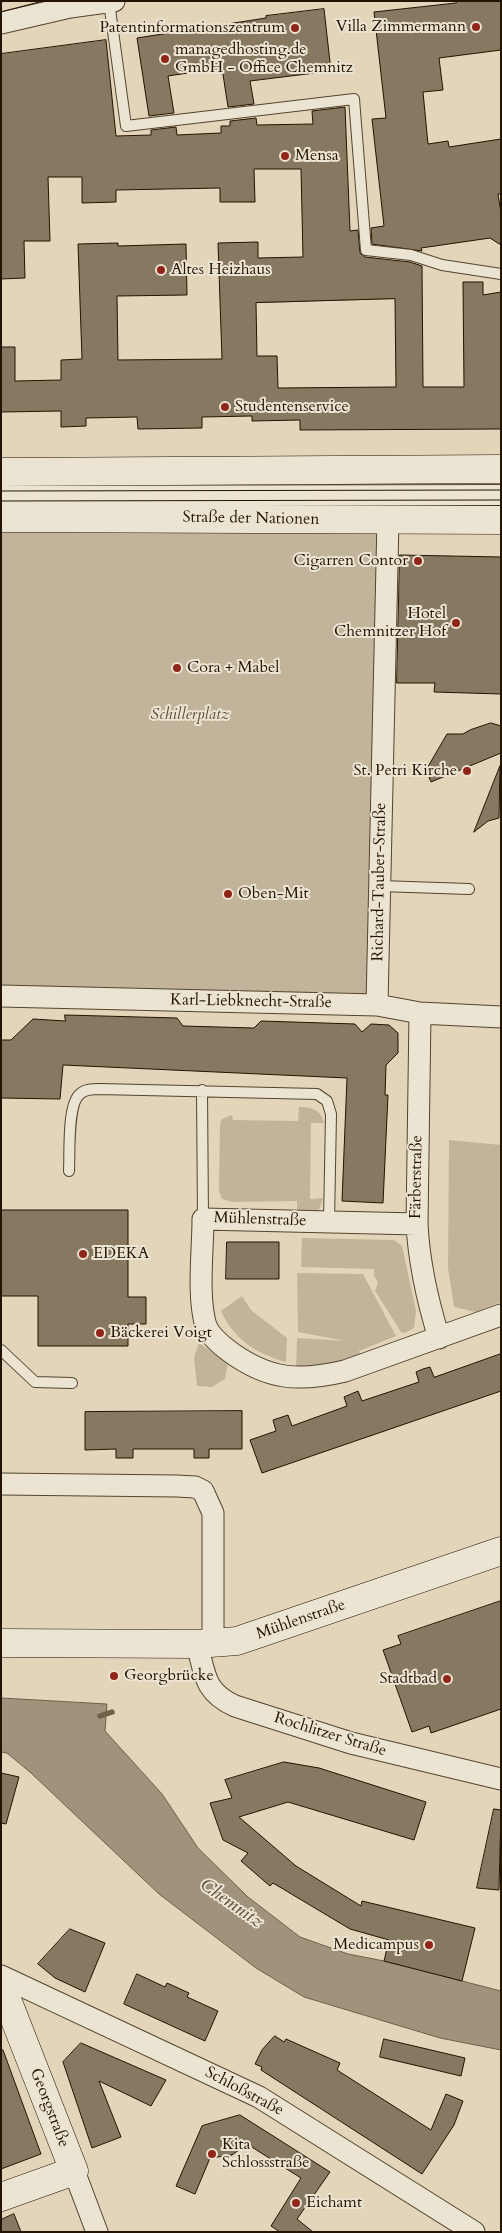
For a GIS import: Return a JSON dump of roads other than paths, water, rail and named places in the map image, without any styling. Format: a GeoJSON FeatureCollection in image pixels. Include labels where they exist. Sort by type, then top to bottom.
{"type":"FeatureCollection","features":[{"type":"Feature","properties":{"kind":"main road"},"geometry":{"type":"LineString","coordinates":[[1,472],[501,469]]}},
{"type":"Feature","properties":{"kind":"main road","name":"Straße der Nationen"},"geometry":{"type":"LineString","coordinates":[[1,518],[167,503],[388,520],[501,520]]}},
{"type":"Feature","properties":{"kind":"main road","name":"Mühlenstraße"},"geometry":{"type":"LineString","coordinates":[[1,1642],[205,1644],[237,1641],[501,1551]]}},
{"type":"Feature","properties":{"kind":"main road","name":"Georgstraße"},"geometry":{"type":"LineString","coordinates":[[4,2000],[74,2171]]}},
{"type":"Feature","properties":{"kind":"main road"},"geometry":{"type":"LineString","coordinates":[[1,2197],[74,2171]]}},
{"type":"Feature","properties":{"kind":"street"},"geometry":{"type":"LineString","coordinates":[[1,23],[50,11],[112,2]]}},
{"type":"Feature","properties":{"kind":"street","name":"Richard-Tauber-Straße"},"geometry":{"type":"LineString","coordinates":[[377,1005],[388,520]]}},
{"type":"Feature","properties":{"kind":"street","name":"Karl-Liebknecht-Straße"},"geometry":{"type":"LineString","coordinates":[[1,996],[377,1005],[420,1013],[501,1017]]}},
{"type":"Feature","properties":{"kind":"street","name":"Färberstraße"},"geometry":{"type":"LineString","coordinates":[[420,1013],[418,1258],[424,1291],[439,1338]]}},
{"type":"Feature","properties":{"kind":"street","name":"Mühlenstraße"},"geometry":{"type":"LineString","coordinates":[[417,1224],[204,1219],[202,1312],[207,1329],[219,1343],[261,1371],[294,1378],[319,1377],[345,1371],[501,1315]]}},
{"type":"Feature","properties":{"kind":"street"},"geometry":{"type":"LineString","coordinates":[[1,1484],[177,1486],[195,1487],[203,1491],[210,1502],[213,1513],[212,1584],[205,1644]]}},
{"type":"Feature","properties":{"kind":"street","name":"Rochlitzer Straße"},"geometry":{"type":"LineString","coordinates":[[205,1644],[207,1684],[219,1699],[351,1743],[501,1780]]}},
{"type":"Feature","properties":{"kind":"street","name":"Schloßstraße"},"geometry":{"type":"LineString","coordinates":[[1,1976],[259,2097],[474,2232]]}},
{"type":"Feature","properties":{"kind":"street","name":"Georgstraße"},"geometry":{"type":"LineString","coordinates":[[74,2171],[97,2232]]}},
{"type":"Feature","properties":{"kind":"lane"},"geometry":{"type":"LineString","coordinates":[[112,2],[126,126],[354,99],[366,250],[411,255],[442,265],[501,274]]}},
{"type":"Feature","properties":{"kind":"lane"},"geometry":{"type":"LineString","coordinates":[[154,470],[167,503]]}},
{"type":"Feature","properties":{"kind":"lane"},"geometry":{"type":"LineString","coordinates":[[1,491],[167,503],[501,490]]}},
{"type":"Feature","properties":{"kind":"lane"},"geometry":{"type":"LineString","coordinates":[[1,501],[167,503],[501,500]]}},
{"type":"Feature","properties":{"kind":"lane"},"geometry":{"type":"LineString","coordinates":[[380,886],[469,889]]}},
{"type":"Feature","properties":{"kind":"lane"},"geometry":{"type":"LineString","coordinates":[[69,1171],[72,1108],[80,1093],[99,1088],[317,1094],[327,1101],[331,1114],[329,1222]]}},
{"type":"Feature","properties":{"kind":"lane"},"geometry":{"type":"LineString","coordinates":[[202,1090],[204,1219]]}},
{"type":"Feature","properties":{"kind":"lane"},"geometry":{"type":"LineString","coordinates":[[1,1350],[35,1382],[72,1383]]}},
{"type":"Feature","properties":{"kind":"water","name":"Chemnitz"},"geometry":{"type":"Polygon","coordinates":[[[1,1698],[107,1704],[105,1731],[162,1794],[198,1848],[248,1897],[300,1937],[348,1954],[384,1961],[501,1991],[501,2050],[440,2038],[304,1997],[256,1968],[159,1894],[31,1773],[7,1753],[1,1752],[1,1698]]]}},
{"type":"Feature","properties":{"kind":"waterway"},"geometry":{"type":"LineString","coordinates":[[100,1716],[112,1712]]}},
{"type":"Feature","properties":{"kind":"tram line"},"geometry":{"type":"LineString","coordinates":[[1,2],[5,1]]}},
{"type":"Feature","properties":{"kind":"tram line"},"geometry":{"type":"LineString","coordinates":[[1,12],[43,1]]}},
{"type":"Feature","properties":{"kind":"tram line"},"geometry":{"type":"LineString","coordinates":[[1,491],[501,490]]}},
{"type":"Feature","properties":{"kind":"tram line"},"geometry":{"type":"LineString","coordinates":[[1,501],[501,500]]}},
{"type":"Feature","properties":{"kind":"place","name":"Villa Zimmermann"},"geometry":{"type":"Point","coordinates":[476,27]}},
{"type":"Feature","properties":{"kind":"place","name":"Patentinformationszentrum"},"geometry":{"type":"Point","coordinates":[295,28]}},
{"type":"Feature","properties":{"kind":"place","name":"managedhosting.de GmbH - Office Chemnitz"},"geometry":{"type":"Point","coordinates":[165,59]}},
{"type":"Feature","properties":{"kind":"place","name":"Mensa"},"geometry":{"type":"Point","coordinates":[285,156]}},
{"type":"Feature","properties":{"kind":"place","name":"Altes Heizhaus"},"geometry":{"type":"Point","coordinates":[161,270]}},
{"type":"Feature","properties":{"kind":"place","name":"Studentenservice"},"geometry":{"type":"Point","coordinates":[225,407]}},
{"type":"Feature","properties":{"kind":"place","name":"Cigarren Contor"},"geometry":{"type":"Point","coordinates":[418,561]}},
{"type":"Feature","properties":{"kind":"place","name":"Hotel Chemnitzer Hof"},"geometry":{"type":"Point","coordinates":[456,623]}},
{"type":"Feature","properties":{"kind":"place","name":"Cora + Mabel"},"geometry":{"type":"Point","coordinates":[177,668]}},
{"type":"Feature","properties":{"kind":"place","name":"St. Petri Kirche"},"geometry":{"type":"Point","coordinates":[467,771]}},
{"type":"Feature","properties":{"kind":"place","name":"Oben-Mit"},"geometry":{"type":"Point","coordinates":[228,894]}},
{"type":"Feature","properties":{"kind":"place","name":"EDEKA"},"geometry":{"type":"Point","coordinates":[83,1254]}},
{"type":"Feature","properties":{"kind":"place","name":"Bäckerei Voigt"},"geometry":{"type":"Point","coordinates":[100,1333]}},
{"type":"Feature","properties":{"kind":"place","name":"Georgbrücke"},"geometry":{"type":"Point","coordinates":[114,1676]}},
{"type":"Feature","properties":{"kind":"place","name":"Stadtbad"},"geometry":{"type":"Point","coordinates":[447,1679]}},
{"type":"Feature","properties":{"kind":"place","name":"Medicampus"},"geometry":{"type":"Point","coordinates":[429,1945]}},
{"type":"Feature","properties":{"kind":"place","name":"Kita Schlossstraße"},"geometry":{"type":"Point","coordinates":[212,2154]}},
{"type":"Feature","properties":{"kind":"place","name":"Eichamt"},"geometry":{"type":"Point","coordinates":[296,2203]}},
{"type":"Feature","properties":{"kind":"park label","name":"Schillerplatz"},"geometry":{"type":"Point","coordinates":[190,715]}}]}
